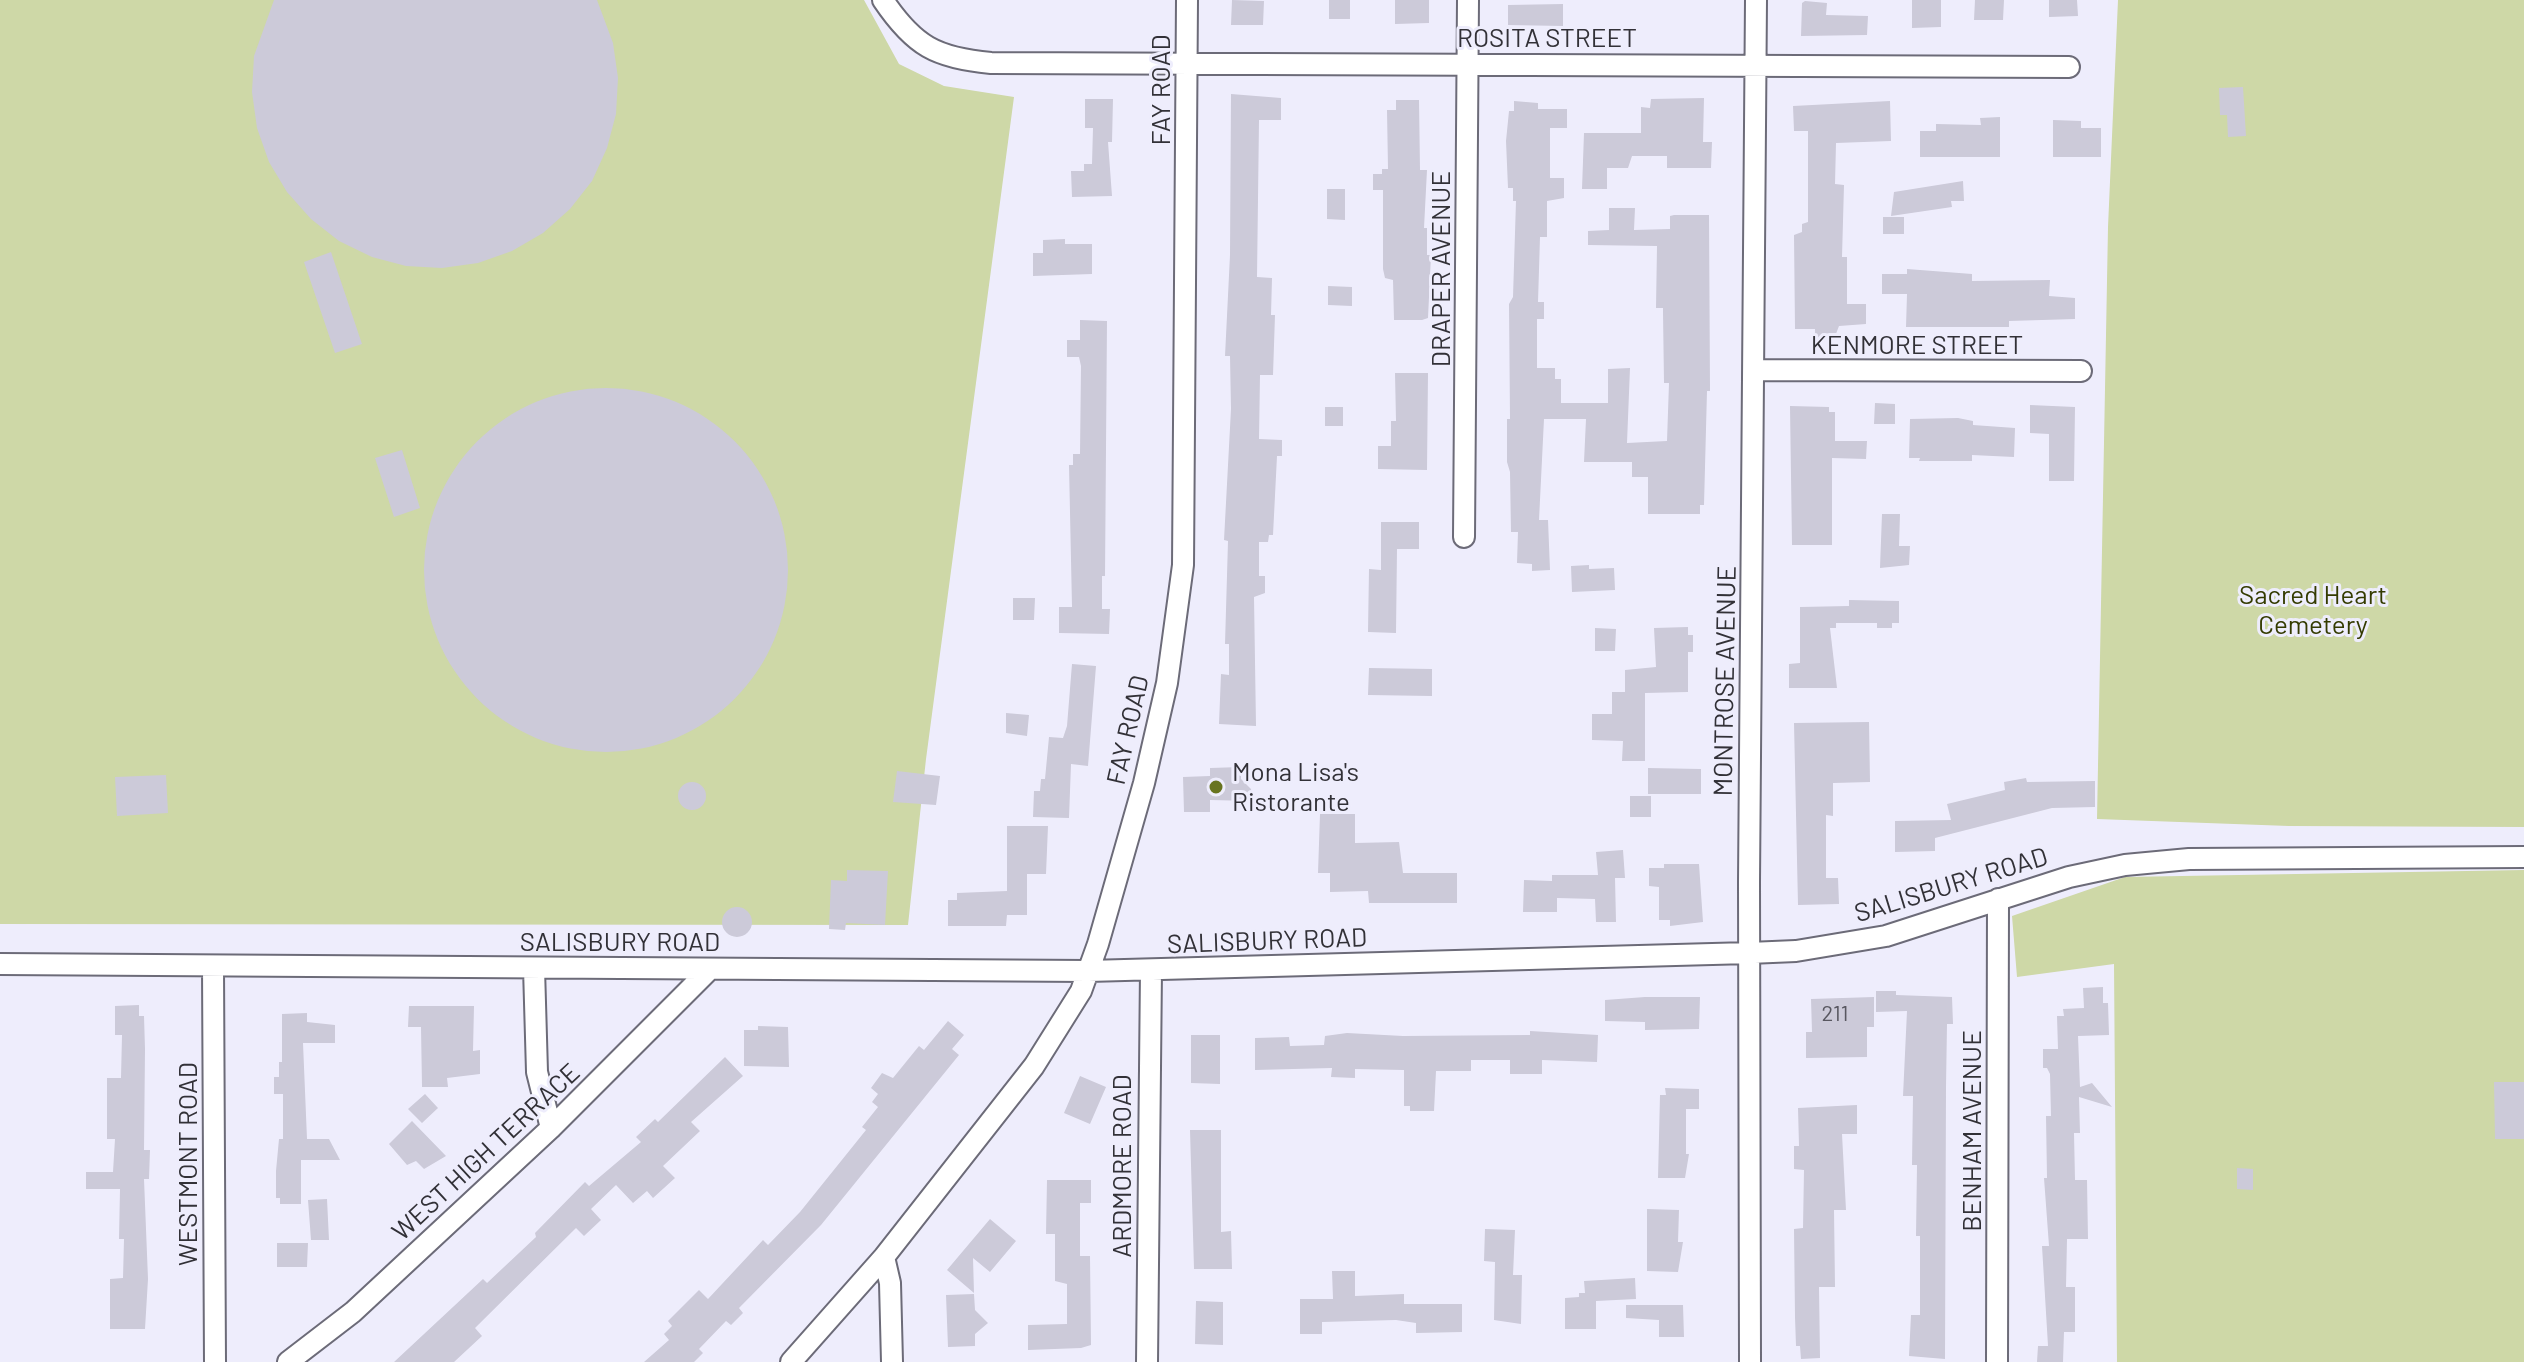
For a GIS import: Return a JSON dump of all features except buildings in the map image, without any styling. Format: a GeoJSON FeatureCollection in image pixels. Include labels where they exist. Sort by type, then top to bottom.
{"type":"FeatureCollection","features":[{"type":"Feature","properties":{"kind":"street","name":"ROSITA STREET"},"geometry":{"type":"LineString","coordinates":[[883,0],[903,30],[924,47],[954,60],[1025,64],[2069,67]]}},
{"type":"Feature","properties":{"kind":"street","name":"FAY ROAD"},"geometry":{"type":"LineString","coordinates":[[791,1362],[884,1257],[1034,1066],[1081,991],[1144,783],[1167,683],[1183,565],[1187,0]]}},
{"type":"Feature","properties":{"kind":"street","name":"DRAPER AVENUE"},"geometry":{"type":"LineString","coordinates":[[1464,537],[1468,0]]}},
{"type":"Feature","properties":{"kind":"street","name":"MONTROSE AVENUE"},"geometry":{"type":"LineString","coordinates":[[1750,1362],[1749,953],[1756,0]]}},
{"type":"Feature","properties":{"kind":"street","name":"KENMORE STREET"},"geometry":{"type":"LineString","coordinates":[[1754,370],[2081,371]]}},
{"type":"Feature","properties":{"kind":"street","name":"SALISBURY ROAD"},"geometry":{"type":"LineString","coordinates":[[0,964],[1088,971],[1749,953],[1796,951],[1886,936],[2069,877],[2125,865],[2177,860],[2524,857]]}},
{"type":"Feature","properties":{"kind":"street","name":"BENHAM AVENUE"},"geometry":{"type":"LineString","coordinates":[[1997,1362],[1998,899]]}},
{"type":"Feature","properties":{"kind":"street","name":"WESTMONT ROAD"},"geometry":{"type":"LineString","coordinates":[[213,967],[215,1362]]}},
{"type":"Feature","properties":{"kind":"street"},"geometry":{"type":"LineString","coordinates":[[534,968],[537,1072],[551,1128]]}},
{"type":"Feature","properties":{"kind":"street","name":"WEST HIGH TERRACE"},"geometry":{"type":"LineString","coordinates":[[288,1362],[353,1312],[551,1128],[710,969]]}},
{"type":"Feature","properties":{"kind":"street","name":"ARDMORE ROAD"},"geometry":{"type":"LineString","coordinates":[[1147,1362],[1151,970]]}},
{"type":"Feature","properties":{"kind":"street"},"geometry":{"type":"LineString","coordinates":[[884,1257],[890,1283],[892,1362]]}},
{"type":"Feature","properties":{"kind":"green space"},"geometry":{"type":"Polygon","coordinates":[[[0,0],[864,0],[899,64],[944,86],[1014,97],[926,759],[908,925],[0,924],[0,0]]]}},
{"type":"Feature","properties":{"kind":"green space","name":"Sacred Heart Cemetery"},"geometry":{"type":"Polygon","coordinates":[[[2118,0],[2524,0],[2524,827],[2289,826],[2097,819],[2108,227],[2118,0]]]}},
{"type":"Feature","properties":{"kind":"green space"},"geometry":{"type":"Polygon","coordinates":[[[2524,870],[2524,1362],[2117,1362],[2114,964],[2017,977],[2012,916],[2125,877],[2524,870]]]}},
{"type":"Feature","properties":{"kind":"place","name":"Mona Lisa's Ristorante"},"geometry":{"type":"Point","coordinates":[1216,787]}}]}
